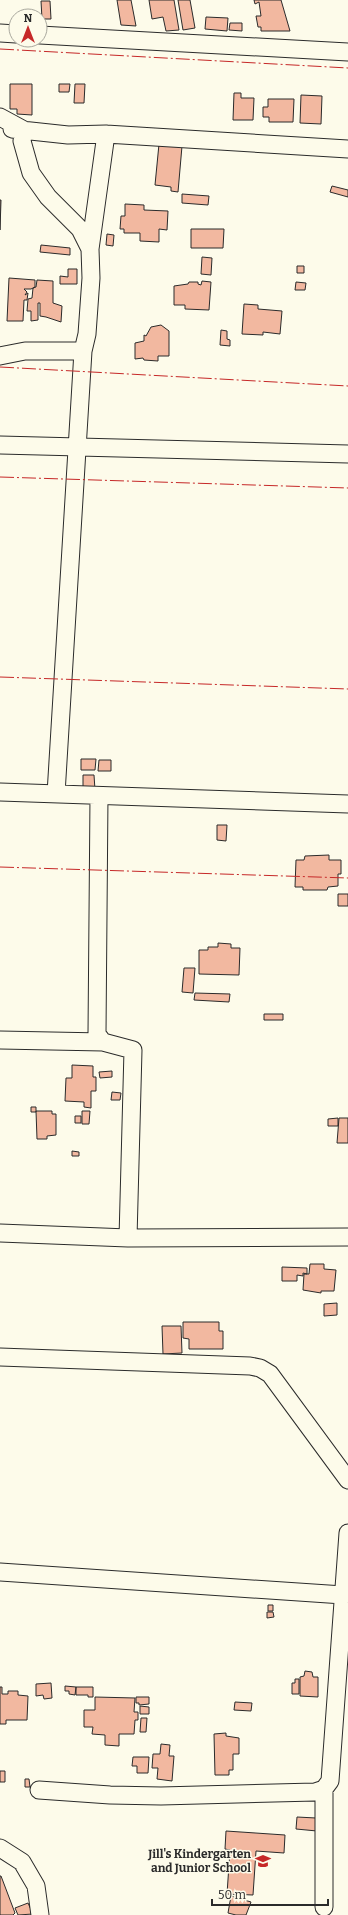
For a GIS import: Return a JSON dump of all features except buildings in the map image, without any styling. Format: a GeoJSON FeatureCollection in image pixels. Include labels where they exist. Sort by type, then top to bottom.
{"type":"FeatureCollection","features":[{"type":"Feature","properties":{"kind":"street"},"geometry":{"type":"LineString","coordinates":[[48,35],[348,52]]}},
{"type":"Feature","properties":{"kind":"street"},"geometry":{"type":"LineString","coordinates":[[0,116],[24,130]]}},
{"type":"Feature","properties":{"kind":"street"},"geometry":{"type":"LineString","coordinates":[[0,128],[68,135],[106,134],[348,149]]}},
{"type":"Feature","properties":{"kind":"street"},"geometry":{"type":"LineString","coordinates":[[24,130],[22,141],[31,173],[48,197],[80,228],[90,249]]}},
{"type":"Feature","properties":{"kind":"street"},"geometry":{"type":"LineString","coordinates":[[56,794],[83,351],[87,334],[91,278],[90,249],[106,134]]}},
{"type":"Feature","properties":{"kind":"street"},"geometry":{"type":"LineString","coordinates":[[0,356],[25,351],[83,351]]}},
{"type":"Feature","properties":{"kind":"street"},"geometry":{"type":"LineString","coordinates":[[0,445],[348,454]]}},
{"type":"Feature","properties":{"kind":"street"},"geometry":{"type":"LineString","coordinates":[[0,792],[348,804]]}},
{"type":"Feature","properties":{"kind":"street"},"geometry":{"type":"LineString","coordinates":[[99,796],[97,1034],[103,1042]]}},
{"type":"Feature","properties":{"kind":"street"},"geometry":{"type":"LineString","coordinates":[[0,1040],[103,1042],[133,1050],[128,1238]]}},
{"type":"Feature","properties":{"kind":"street"},"geometry":{"type":"LineString","coordinates":[[0,1233],[128,1238],[348,1237]]}},
{"type":"Feature","properties":{"kind":"street"},"geometry":{"type":"LineString","coordinates":[[0,1357],[250,1366],[260,1368],[270,1374],[348,1480]]}},
{"type":"Feature","properties":{"kind":"street"},"geometry":{"type":"LineString","coordinates":[[39,1790],[110,1795],[161,1796],[315,1792],[324,1789],[330,1781],[348,1533]]}},
{"type":"Feature","properties":{"kind":"street"},"geometry":{"type":"LineString","coordinates":[[0,1572],[343,1595]]}},
{"type":"Feature","properties":{"kind":"street"},"geometry":{"type":"LineString","coordinates":[[324,1789],[324,1907]]}},
{"type":"Feature","properties":{"kind":"street"},"geometry":{"type":"LineString","coordinates":[[0,1848],[22,1862],[36,1886],[40,1915]]}},
{"type":"Feature","properties":{"kind":"power"},"geometry":{"type":"LineString","coordinates":[[0,49],[348,68]]}},
{"type":"Feature","properties":{"kind":"power"},"geometry":{"type":"LineString","coordinates":[[0,367],[348,386]]}},
{"type":"Feature","properties":{"kind":"power"},"geometry":{"type":"LineString","coordinates":[[0,477],[348,488]]}},
{"type":"Feature","properties":{"kind":"power"},"geometry":{"type":"LineString","coordinates":[[0,677],[348,689]]}},
{"type":"Feature","properties":{"kind":"power"},"geometry":{"type":"LineString","coordinates":[[0,867],[348,878]]}},
{"type":"Feature","properties":{"kind":"place","name":"Jill's Kindergarten and Junior School"},"geometry":{"type":"Point","coordinates":[263,1861]}}]}
